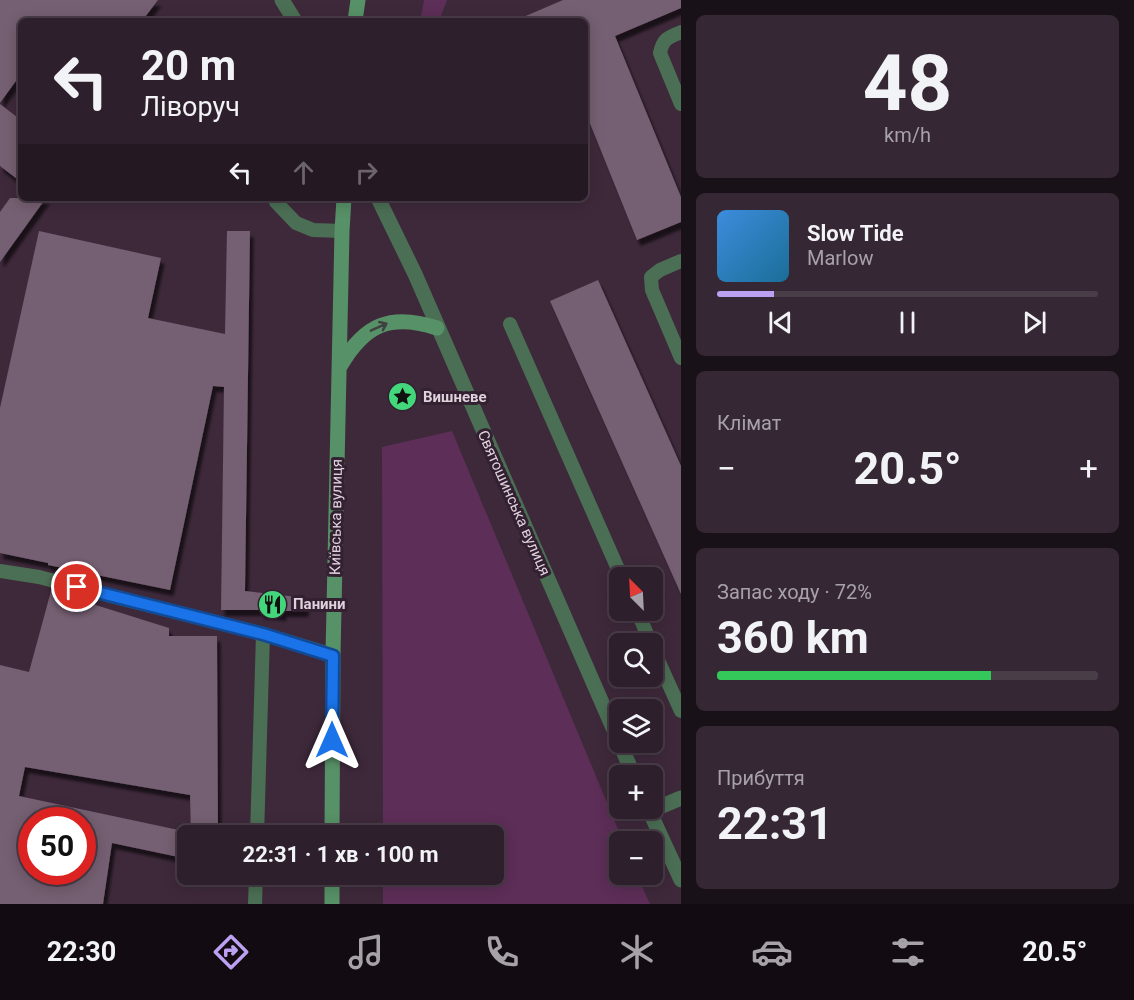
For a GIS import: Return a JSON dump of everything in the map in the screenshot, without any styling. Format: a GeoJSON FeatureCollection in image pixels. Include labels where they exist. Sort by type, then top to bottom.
{"type":"FeatureCollection","features":[{"type":"Feature","properties":{"kind":"main road"},"geometry":{"type":"LineString","coordinates":[[356,18],[358,0]]}},
{"type":"Feature","properties":{"kind":"main road","name":"Київська вулиця"},"geometry":{"type":"LineString","coordinates":[[332,825],[333,656],[344,201]]}},
{"type":"Feature","properties":{"kind":"main road"},"geometry":{"type":"LineString","coordinates":[[339,368],[350,349],[370,331],[388,323],[404,321],[437,328]]}},
{"type":"Feature","properties":{"kind":"main road"},"geometry":{"type":"LineString","coordinates":[[332,885],[332,904]]}},
{"type":"Feature","properties":{"kind":"street"},"geometry":{"type":"LineString","coordinates":[[282,0],[293,18]]}},
{"type":"Feature","properties":{"kind":"street","name":"Святошинська вулиця"},"geometry":{"type":"LineString","coordinates":[[379,201],[415,274],[629,765]]}},
{"type":"Feature","properties":{"kind":"street"},"geometry":{"type":"LineString","coordinates":[[663,805],[681,798]]}},
{"type":"Feature","properties":{"kind":"street"},"geometry":{"type":"LineString","coordinates":[[653,819],[681,880]]}},
{"type":"Feature","properties":{"kind":"lane"},"geometry":{"type":"LineString","coordinates":[[681,32],[666,39],[660,53],[681,104]]}},
{"type":"Feature","properties":{"kind":"lane"},"geometry":{"type":"LineString","coordinates":[[276,201],[296,223],[313,230],[342,231]]}},
{"type":"Feature","properties":{"kind":"lane"},"geometry":{"type":"LineString","coordinates":[[681,261],[660,270],[651,277],[652,290],[681,358]]}},
{"type":"Feature","properties":{"kind":"lane"},"geometry":{"type":"LineString","coordinates":[[510,324],[617,567]]}},
{"type":"Feature","properties":{"kind":"lane"},"geometry":{"type":"LineString","coordinates":[[0,571],[39,577],[263,634],[333,656]]}},
{"type":"Feature","properties":{"kind":"lane"},"geometry":{"type":"LineString","coordinates":[[257,825],[263,634]]}},
{"type":"Feature","properties":{"kind":"lane"},"geometry":{"type":"LineString","coordinates":[[663,670],[681,711]]}},
{"type":"Feature","properties":{"kind":"lane"},"geometry":{"type":"LineString","coordinates":[[255,904],[256,885]]}},
{"type":"Feature","properties":{"kind":"shaded area"},"geometry":{"type":"Polygon","coordinates":[[[424,0],[447,0],[440,18],[421,18],[424,0]]]}},
{"type":"Feature","properties":{"kind":"shaded area"},"geometry":{"type":"Polygon","coordinates":[[[452,431],[609,807],[609,819],[614,819],[619,831],[609,831],[609,885],[641,885],[650,904],[383,904],[383,885],[504,885],[504,825],[383,825],[382,447],[452,431]]]}},
{"type":"Feature","properties":{"kind":"building"},"geometry":{"type":"Polygon","coordinates":[[[0,0],[158,0],[144,18],[18,18],[18,78],[0,103],[0,0]]]}},
{"type":"Feature","properties":{"kind":"building"},"geometry":{"type":"Polygon","coordinates":[[[563,0],[681,0],[681,8],[615,36],[681,197],[681,222],[637,240],[588,118],[588,18],[521,18],[563,0]]]}},
{"type":"Feature","properties":{"kind":"building"},"geometry":{"type":"Polygon","coordinates":[[[0,104],[18,118],[18,180],[0,166],[0,104]]]}},
{"type":"Feature","properties":{"kind":"building"},"geometry":{"type":"Polygon","coordinates":[[[10,198],[18,198],[18,201],[44,201],[0,262],[0,212],[10,198]]]}},
{"type":"Feature","properties":{"kind":"building"},"geometry":{"type":"Polygon","coordinates":[[[39,231],[161,258],[148,318],[225,334],[227,231],[250,231],[245,591],[306,598],[305,611],[283,611],[283,615],[260,613],[260,610],[221,610],[224,387],[213,386],[170,590],[0,553],[0,408],[39,231]]]}},
{"type":"Feature","properties":{"kind":"building"},"geometry":{"type":"Polygon","coordinates":[[[598,280],[681,466],[681,594],[550,301],[598,280]]]}},
{"type":"Feature","properties":{"kind":"building"},"geometry":{"type":"Polygon","coordinates":[[[51,591],[169,628],[169,636],[217,636],[218,825],[191,825],[190,795],[25,767],[19,796],[71,807],[18,807],[18,885],[96,885],[96,812],[177,830],[177,857],[112,843],[103,904],[0,904],[0,665],[29,672],[51,591]]]}},
{"type":"Feature","properties":{"kind":"place","name":"Вишневе"},"geometry":{"type":"Point","coordinates":[402,397]}},
{"type":"Feature","properties":{"kind":"place","name":"Панини"},"geometry":{"type":"Point","coordinates":[272,604]}},
{"type":"Feature","properties":{"kind":"route"},"geometry":{"type":"LineString","coordinates":[[77,587],[263,634],[333,656],[332,740]]}}]}
